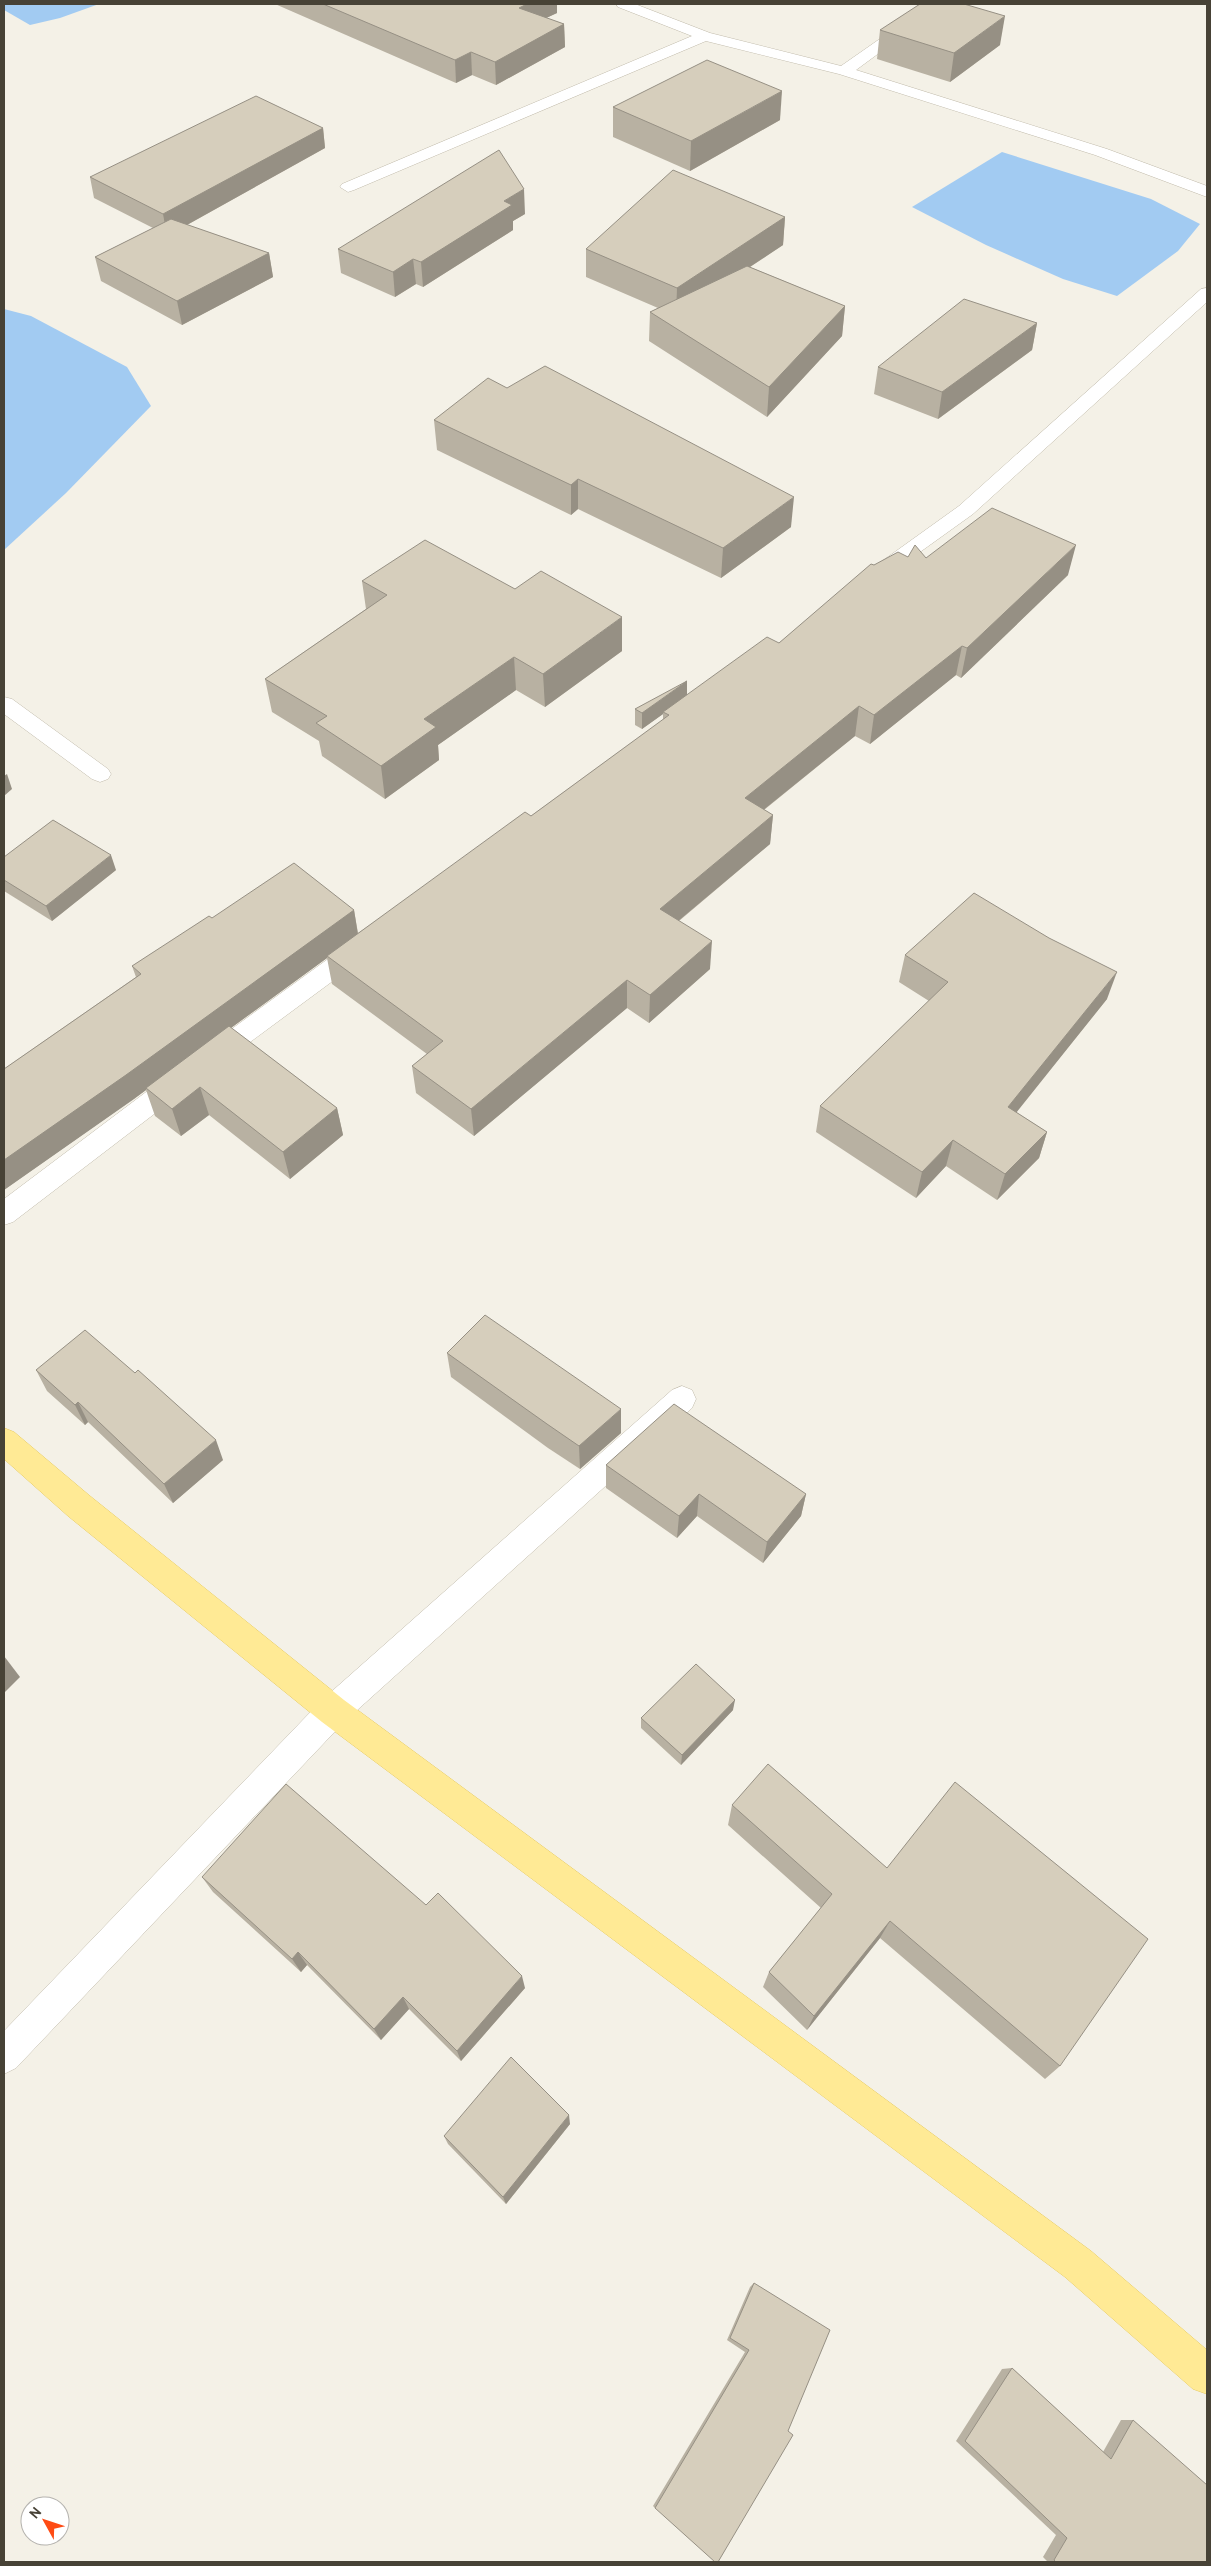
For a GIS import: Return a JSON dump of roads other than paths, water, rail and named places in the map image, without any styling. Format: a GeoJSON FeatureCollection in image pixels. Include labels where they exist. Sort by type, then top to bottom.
{"type":"FeatureCollection","features":[{"type":"Feature","properties":{"kind":"main road"},"geometry":{"type":"LineString","coordinates":[[4,1441],[79,1506],[333,1711],[1078,2264],[1207,2376]]}},
{"type":"Feature","properties":{"kind":"street"},"geometry":{"type":"LineString","coordinates":[[623,4],[704,36],[844,71],[1101,152],[1180,180],[1207,192]]}},
{"type":"Feature","properties":{"kind":"street"},"geometry":{"type":"LineString","coordinates":[[844,71],[889,39],[950,4]]}},
{"type":"Feature","properties":{"kind":"street"},"geometry":{"type":"LineString","coordinates":[[348,187],[704,36]]}},
{"type":"Feature","properties":{"kind":"street"},"geometry":{"type":"LineString","coordinates":[[853,590],[966,510],[1077,408],[1207,294]]}},
{"type":"Feature","properties":{"kind":"street"},"geometry":{"type":"LineString","coordinates":[[4,704],[100,774]]}},
{"type":"Feature","properties":{"kind":"street"},"geometry":{"type":"LineString","coordinates":[[4,1214],[187,1075],[376,937]]}},
{"type":"Feature","properties":{"kind":"street"},"geometry":{"type":"LineString","coordinates":[[4,2056],[333,1711],[682,1399]]}},
{"type":"Feature","properties":{"kind":"water"},"geometry":{"type":"Polygon","coordinates":[[[4,4],[99,4],[60,18],[30,25],[4,10],[4,4]]]}},
{"type":"Feature","properties":{"kind":"water"},"geometry":{"type":"Polygon","coordinates":[[[1002,152],[1151,199],[1200,224],[1178,251],[1117,296],[1063,279],[986,245],[912,207],[1002,152]]]}},
{"type":"Feature","properties":{"kind":"water"},"geometry":{"type":"Polygon","coordinates":[[[4,309],[31,316],[127,367],[151,406],[66,493],[4,550],[4,309]]]}}]}
